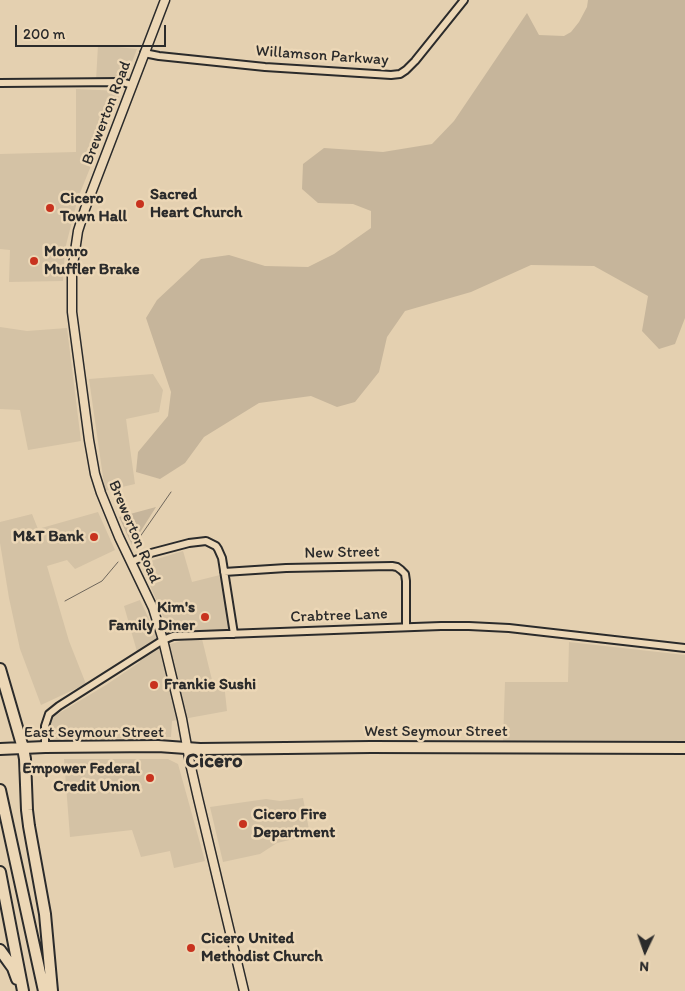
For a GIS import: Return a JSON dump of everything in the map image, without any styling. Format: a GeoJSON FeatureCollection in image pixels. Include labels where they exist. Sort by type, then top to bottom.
{"type":"FeatureCollection","features":[{"type":"Feature","properties":{"kind":"highway"},"geometry":{"type":"LineString","coordinates":[[0,669],[25,759],[29,826],[45,914],[52,991]]}},
{"type":"Feature","properties":{"kind":"highway","name":"East Seymour Street"},"geometry":{"type":"LineString","coordinates":[[0,749],[158,746],[187,748]]}},
{"type":"Feature","properties":{"kind":"highway","name":"West Seymour Street"},"geometry":{"type":"LineString","coordinates":[[187,748],[371,746],[685,748]]}},
{"type":"Feature","properties":{"kind":"highway"},"geometry":{"type":"LineString","coordinates":[[0,790],[44,991]]}},
{"type":"Feature","properties":{"kind":"highway"},"geometry":{"type":"LineString","coordinates":[[0,872],[22,991]]}},
{"type":"Feature","properties":{"kind":"highway"},"geometry":{"type":"LineString","coordinates":[[0,950],[4,960],[16,976],[22,991]]}},
{"type":"Feature","properties":{"kind":"main road","name":"Brewerton Road"},"geometry":{"type":"LineString","coordinates":[[165,0],[87,202],[78,231],[72,272],[72,312],[95,474],[100,493],[119,537],[153,608],[163,640],[182,719],[200,808],[244,991]]}},
{"type":"Feature","properties":{"kind":"street","name":"Willamson Parkway"},"geometry":{"type":"LineString","coordinates":[[144,53],[264,67],[400,74],[416,61],[464,0]]}},
{"type":"Feature","properties":{"kind":"street"},"geometry":{"type":"LineString","coordinates":[[0,83],[122,82],[132,85]]}},
{"type":"Feature","properties":{"kind":"street"},"geometry":{"type":"LineString","coordinates":[[131,562],[151,553],[189,543],[210,542],[218,549],[224,572],[234,634]]}},
{"type":"Feature","properties":{"kind":"street","name":"New Street"},"geometry":{"type":"LineString","coordinates":[[224,572],[286,568],[397,567],[404,574],[406,581],[406,627]]}},
{"type":"Feature","properties":{"kind":"street","name":"Crabtree Lane"},"geometry":{"type":"LineString","coordinates":[[45,748],[46,726],[49,714],[163,640],[179,635],[460,626],[509,628],[685,648]]}},
{"type":"Feature","properties":{"kind":"shaded area"},"geometry":{"type":"Polygon","coordinates":[[[588,0],[685,0],[685,318],[675,344],[659,349],[642,331],[648,296],[594,266],[531,265],[471,292],[405,311],[387,337],[379,372],[355,402],[337,407],[311,396],[259,403],[204,437],[185,463],[160,479],[136,472],[138,452],[168,416],[171,392],[146,318],[157,300],[201,259],[229,255],[265,266],[308,267],[334,254],[371,228],[371,211],[353,204],[318,203],[302,189],[303,164],[324,148],[383,152],[432,144],[454,121],[527,13],[539,35],[564,36],[571,32],[579,22],[587,7],[588,0]]]}},
{"type":"Feature","properties":{"kind":"shaded area"},"geometry":{"type":"Polygon","coordinates":[[[98,45],[137,49],[125,80],[96,81],[98,45]]]}},
{"type":"Feature","properties":{"kind":"shaded area"},"geometry":{"type":"Polygon","coordinates":[[[76,89],[121,91],[78,198],[65,249],[63,281],[9,282],[10,250],[0,249],[0,154],[76,152],[76,89]]]}},
{"type":"Feature","properties":{"kind":"shaded area"},"geometry":{"type":"Polygon","coordinates":[[[0,327],[27,331],[67,328],[81,441],[28,450],[20,410],[0,409],[0,327]]]}},
{"type":"Feature","properties":{"kind":"shaded area"},"geometry":{"type":"Polygon","coordinates":[[[153,374],[163,390],[159,412],[126,419],[135,484],[105,491],[89,379],[153,374]]]}},
{"type":"Feature","properties":{"kind":"shaded area"},"geometry":{"type":"Polygon","coordinates":[[[156,507],[132,545],[119,517],[156,507]]]}},
{"type":"Feature","properties":{"kind":"shaded area"},"geometry":{"type":"Polygon","coordinates":[[[98,512],[115,550],[75,569],[67,560],[47,566],[69,641],[86,684],[41,705],[20,649],[0,543],[0,522],[32,514],[38,529],[98,512]]]}},
{"type":"Feature","properties":{"kind":"shaded area"},"geometry":{"type":"Polygon","coordinates":[[[183,551],[192,582],[220,575],[231,630],[170,633],[141,564],[183,551]]]}},
{"type":"Feature","properties":{"kind":"shaded area"},"geometry":{"type":"Polygon","coordinates":[[[140,600],[156,634],[159,647],[181,641],[202,639],[213,684],[224,683],[227,711],[172,721],[171,737],[51,740],[51,718],[140,662],[124,606],[140,600]]]}},
{"type":"Feature","properties":{"kind":"shaded area"},"geometry":{"type":"Polygon","coordinates":[[[569,642],[685,655],[685,742],[503,741],[505,682],[568,682],[569,642]]]}},
{"type":"Feature","properties":{"kind":"shaded area"},"geometry":{"type":"Polygon","coordinates":[[[64,759],[168,759],[178,764],[205,861],[174,868],[170,851],[141,857],[132,830],[70,837],[64,759]]]}},
{"type":"Feature","properties":{"kind":"shaded area"},"geometry":{"type":"Polygon","coordinates":[[[303,798],[310,835],[277,843],[260,854],[223,862],[210,807],[266,799],[280,801],[303,798]]]}},
{"type":"Feature","properties":{"kind":"waterway"},"geometry":{"type":"LineString","coordinates":[[135,544],[171,492]]}},
{"type":"Feature","properties":{"kind":"waterway"},"geometry":{"type":"LineString","coordinates":[[65,601],[102,581],[118,562]]}},
{"type":"Feature","properties":{"kind":"place","name":"Sacred Heart Church"},"geometry":{"type":"Point","coordinates":[140,204]}},
{"type":"Feature","properties":{"kind":"place","name":"Cicero Town Hall"},"geometry":{"type":"Point","coordinates":[50,208]}},
{"type":"Feature","properties":{"kind":"place","name":"Monro Muffler Brake"},"geometry":{"type":"Point","coordinates":[34,261]}},
{"type":"Feature","properties":{"kind":"place","name":"M&T Bank"},"geometry":{"type":"Point","coordinates":[94,537]}},
{"type":"Feature","properties":{"kind":"place","name":"Kim's Family Diner"},"geometry":{"type":"Point","coordinates":[205,617]}},
{"type":"Feature","properties":{"kind":"place","name":"Frankie Sushi"},"geometry":{"type":"Point","coordinates":[154,685]}},
{"type":"Feature","properties":{"kind":"place","name":"Empower Federal Credit Union"},"geometry":{"type":"Point","coordinates":[150,778]}},
{"type":"Feature","properties":{"kind":"place","name":"Cicero Fire Department"},"geometry":{"type":"Point","coordinates":[243,824]}},
{"type":"Feature","properties":{"kind":"place","name":"Cicero United Methodist Church"},"geometry":{"type":"Point","coordinates":[191,948]}},
{"type":"Feature","properties":{"kind":"district","name":"Cicero"},"geometry":{"type":"Point","coordinates":[214,762]}}]}
